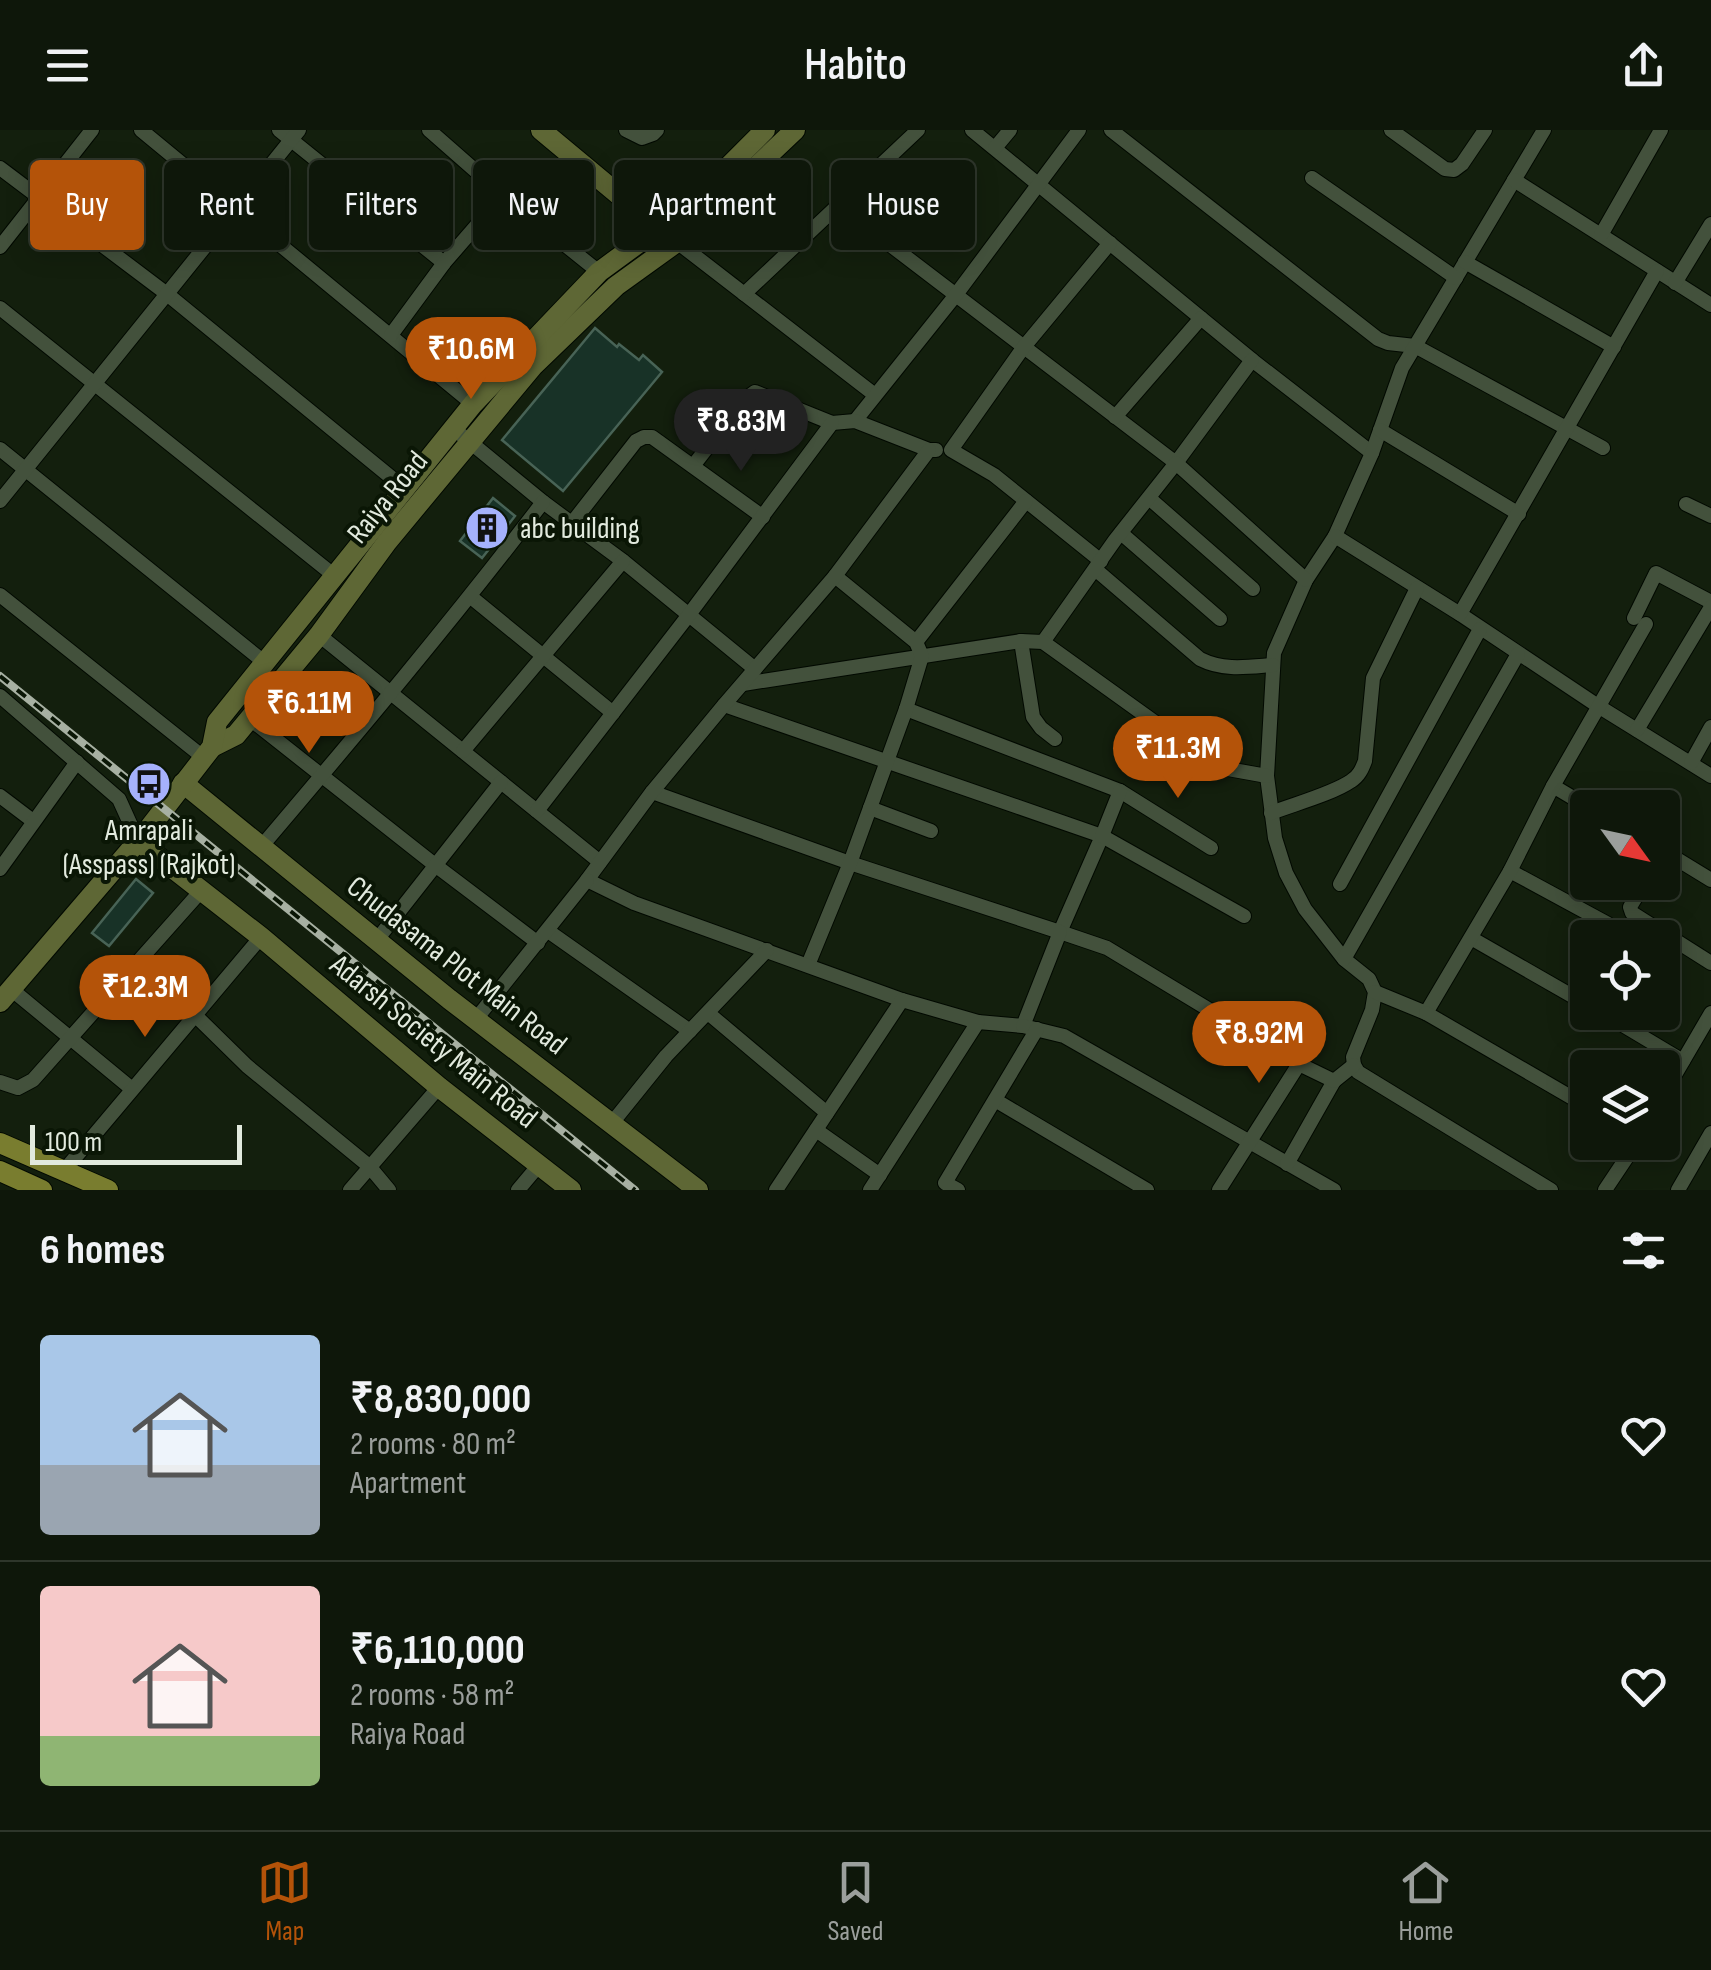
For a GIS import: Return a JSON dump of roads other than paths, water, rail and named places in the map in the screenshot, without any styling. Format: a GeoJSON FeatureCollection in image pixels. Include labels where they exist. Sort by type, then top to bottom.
{"type":"FeatureCollection","features":[{"type":"Feature","properties":{"kind":"main road"},"geometry":{"type":"LineString","coordinates":[[0,1143],[108,1190]]}},
{"type":"Feature","properties":{"kind":"main road"},"geometry":{"type":"LineString","coordinates":[[0,1170],[42,1190]]}},
{"type":"Feature","properties":{"kind":"street"},"geometry":{"type":"LineString","coordinates":[[68,160],[92,130]]}},
{"type":"Feature","properties":{"kind":"street"},"geometry":{"type":"LineString","coordinates":[[141,130],[177,160]]}},
{"type":"Feature","properties":{"kind":"street"},"geometry":{"type":"LineString","coordinates":[[429,130],[473,168]]}},
{"type":"Feature","properties":{"kind":"street"},"geometry":{"type":"LineString","coordinates":[[541,130],[614,191]]}},
{"type":"Feature","properties":{"kind":"street"},"geometry":{"type":"LineString","coordinates":[[626,130],[642,138],[657,130]]}},
{"type":"Feature","properties":{"kind":"street","name":"Raiya Road"},"geometry":{"type":"LineString","coordinates":[[735,160],[766,130]]}},
{"type":"Feature","properties":{"kind":"street","name":"Raiya Road"},"geometry":{"type":"LineString","coordinates":[[764,160],[796,130]]}},
{"type":"Feature","properties":{"kind":"street"},"geometry":{"type":"LineString","coordinates":[[886,160],[918,130]]}},
{"type":"Feature","properties":{"kind":"street"},"geometry":{"type":"LineString","coordinates":[[972,130],[1252,360],[1372,453]]}},
{"type":"Feature","properties":{"kind":"street"},"geometry":{"type":"LineString","coordinates":[[995,148],[1010,130]]}},
{"type":"Feature","properties":{"kind":"street"},"geometry":{"type":"LineString","coordinates":[[855,422],[1078,130]]}},
{"type":"Feature","properties":{"kind":"street"},"geometry":{"type":"LineString","coordinates":[[1111,130],[1378,339],[1415,346],[1603,448]]}},
{"type":"Feature","properties":{"kind":"street"},"geometry":{"type":"LineString","coordinates":[[1390,130],[1445,169],[1454,170],[1486,130]]}},
{"type":"Feature","properties":{"kind":"street"},"geometry":{"type":"LineString","coordinates":[[1602,236],[1661,130]]}},
{"type":"Feature","properties":{"kind":"street"},"geometry":{"type":"LineString","coordinates":[[1539,132],[1402,368],[1372,453],[1334,536],[1306,580],[1274,653],[1267,776],[1274,838],[1286,873],[1304,909],[1344,958],[1369,979],[1375,992],[1353,1057],[1358,1072],[1552,1190]]}},
{"type":"Feature","properties":{"kind":"street"},"geometry":{"type":"LineString","coordinates":[[271,160],[290,133],[444,263]]}},
{"type":"Feature","properties":{"kind":"street"},"geometry":{"type":"LineString","coordinates":[[0,168],[30,189]]}},
{"type":"Feature","properties":{"kind":"street"},"geometry":{"type":"LineString","coordinates":[[1312,178],[1456,278]]}},
{"type":"Feature","properties":{"kind":"street"},"geometry":{"type":"LineString","coordinates":[[1514,180],[1711,305]]}},
{"type":"Feature","properties":{"kind":"street"},"geometry":{"type":"LineString","coordinates":[[0,246],[30,208]]}},
{"type":"Feature","properties":{"kind":"street"},"geometry":{"type":"LineString","coordinates":[[744,294],[831,212]]}},
{"type":"Feature","properties":{"kind":"street"},"geometry":{"type":"LineString","coordinates":[[1676,283],[1711,224]]}},
{"type":"Feature","properties":{"kind":"street"},"geometry":{"type":"LineString","coordinates":[[391,334],[473,229]]}},
{"type":"Feature","properties":{"kind":"street"},"geometry":{"type":"LineString","coordinates":[[951,450],[1023,348],[1110,243]]}},
{"type":"Feature","properties":{"kind":"street"},"geometry":{"type":"LineString","coordinates":[[111,250],[404,488]]}},
{"type":"Feature","properties":{"kind":"street"},"geometry":{"type":"LineString","coordinates":[[0,501],[204,250]]}},
{"type":"Feature","properties":{"kind":"street"},"geometry":{"type":"LineString","coordinates":[[286,250],[473,404]]}},
{"type":"Feature","properties":{"kind":"street"},"geometry":{"type":"LineString","coordinates":[[572,250],[599,272]]}},
{"type":"Feature","properties":{"kind":"street","name":"Raiya Road"},"geometry":{"type":"LineString","coordinates":[[207,752],[236,734],[319,636],[461,435],[473,404],[599,272],[629,250]]}},
{"type":"Feature","properties":{"kind":"street","name":"Raiya Road"},"geometry":{"type":"LineString","coordinates":[[6,996],[138,841],[207,752],[218,722],[404,488],[616,286],[666,250]]}},
{"type":"Feature","properties":{"kind":"street"},"geometry":{"type":"LineString","coordinates":[[687,250],[875,395]]}},
{"type":"Feature","properties":{"kind":"street"},"geometry":{"type":"LineString","coordinates":[[896,250],[1176,463],[1306,580]]}},
{"type":"Feature","properties":{"kind":"street"},"geometry":{"type":"LineString","coordinates":[[1465,262],[1614,347]]}},
{"type":"Feature","properties":{"kind":"street"},"geometry":{"type":"LineString","coordinates":[[1460,614],[1657,271]]}},
{"type":"Feature","properties":{"kind":"street"},"geometry":{"type":"LineString","coordinates":[[0,308],[336,576]]}},
{"type":"Feature","properties":{"kind":"street"},"geometry":{"type":"LineString","coordinates":[[1116,417],[1201,318]]}},
{"type":"Feature","properties":{"kind":"street"},"geometry":{"type":"LineString","coordinates":[[1043,642],[1252,360]]}},
{"type":"Feature","properties":{"kind":"street"},"geometry":{"type":"LineString","coordinates":[[693,466],[744,400],[755,392],[832,423],[855,422],[929,450],[951,450],[994,475],[1026,501],[1200,660],[1228,669],[1273,666]]}},
{"type":"Feature","properties":{"kind":"street"},"geometry":{"type":"LineString","coordinates":[[537,811],[832,423]]}},
{"type":"Feature","properties":{"kind":"street"},"geometry":{"type":"LineString","coordinates":[[1380,430],[1519,514]]}},
{"type":"Feature","properties":{"kind":"street"},"geometry":{"type":"LineString","coordinates":[[461,435],[755,669]]}},
{"type":"Feature","properties":{"kind":"street"},"geometry":{"type":"LineString","coordinates":[[572,522],[636,441],[644,437],[652,437],[763,517]]}},
{"type":"Feature","properties":{"kind":"street"},"geometry":{"type":"LineString","coordinates":[[0,450],[264,662]]}},
{"type":"Feature","properties":{"kind":"street"},"geometry":{"type":"LineString","coordinates":[[476,1020],[652,792],[836,576],[929,450]]}},
{"type":"Feature","properties":{"kind":"street"},"geometry":{"type":"LineString","coordinates":[[1149,498],[1253,589]]}},
{"type":"Feature","properties":{"kind":"street"},"geometry":{"type":"LineString","coordinates":[[808,965],[906,710],[919,649],[1026,501]]}},
{"type":"Feature","properties":{"kind":"street"},"geometry":{"type":"LineString","coordinates":[[260,847],[392,694],[544,502]]}},
{"type":"Feature","properties":{"kind":"street"},"geometry":{"type":"LineString","coordinates":[[1686,504],[1711,516]]}},
{"type":"Feature","properties":{"kind":"street"},"geometry":{"type":"LineString","coordinates":[[1121,533],[1220,619]]}},
{"type":"Feature","properties":{"kind":"street"},"geometry":{"type":"LineString","coordinates":[[1334,536],[1711,776]]}},
{"type":"Feature","properties":{"kind":"street"},"geometry":{"type":"LineString","coordinates":[[463,751],[623,561]]}},
{"type":"Feature","properties":{"kind":"street"},"geometry":{"type":"LineString","coordinates":[[1426,1014],[1510,871],[1598,706],[1640,621],[1656,573],[1711,604],[1637,730]]}},
{"type":"Feature","properties":{"kind":"street"},"geometry":{"type":"LineString","coordinates":[[836,576],[919,649]]}},
{"type":"Feature","properties":{"kind":"street"},"geometry":{"type":"LineString","coordinates":[[1272,813],[1353,780],[1361,771],[1373,678],[1416,588]]}},
{"type":"Feature","properties":{"kind":"street"},"geometry":{"type":"LineString","coordinates":[[0,595],[207,752]]}},
{"type":"Feature","properties":{"kind":"street"},"geometry":{"type":"LineString","coordinates":[[471,597],[613,713]]}},
{"type":"Feature","properties":{"kind":"street"},"geometry":{"type":"LineString","coordinates":[[1340,884],[1480,629]]}},
{"type":"Feature","properties":{"kind":"street"},"geometry":{"type":"LineString","coordinates":[[319,636],[600,862]]}},
{"type":"Feature","properties":{"kind":"street"},"geometry":{"type":"LineString","coordinates":[[1021,640],[1033,717],[1055,739]]}},
{"type":"Feature","properties":{"kind":"street"},"geometry":{"type":"LineString","coordinates":[[743,684],[919,649],[1021,640],[1043,642],[1216,767],[1267,776]]}},
{"type":"Feature","properties":{"kind":"street"},"geometry":{"type":"LineString","coordinates":[[1344,958],[1518,654]]}},
{"type":"Feature","properties":{"kind":"street"},"geometry":{"type":"LineString","coordinates":[[0,696],[120,799],[138,841]]}},
{"type":"Feature","properties":{"kind":"street"},"geometry":{"type":"LineString","coordinates":[[724,705],[1102,836],[1244,916]]}},
{"type":"Feature","properties":{"kind":"street"},"geometry":{"type":"LineString","coordinates":[[906,710],[1120,791],[1212,848]]}},
{"type":"Feature","properties":{"kind":"street"},"geometry":{"type":"LineString","coordinates":[[250,719],[516,928],[543,937],[690,1031]]}},
{"type":"Feature","properties":{"kind":"street"},"geometry":{"type":"LineString","coordinates":[[1691,762],[1711,727]]}},
{"type":"Feature","properties":{"kind":"street"},"geometry":{"type":"LineString","coordinates":[[0,869],[77,762]]}},
{"type":"Feature","properties":{"kind":"street"},"geometry":{"type":"LineString","coordinates":[[376,941],[501,782]]}},
{"type":"Feature","properties":{"kind":"street","name":"Chudasama Plot Main Road"},"geometry":{"type":"LineString","coordinates":[[183,783],[376,941],[698,1190]]}},
{"type":"Feature","properties":{"kind":"street"},"geometry":{"type":"LineString","coordinates":[[1553,786],[1570,796]]}},
{"type":"Feature","properties":{"kind":"street"},"geometry":{"type":"LineString","coordinates":[[958,1190],[946,1183],[995,1100],[1030,1028],[1060,932],[1120,791]]}},
{"type":"Feature","properties":{"kind":"street"},"geometry":{"type":"LineString","coordinates":[[652,792],[850,863],[1108,948],[1299,1064],[1334,1081]]}},
{"type":"Feature","properties":{"kind":"street"},"geometry":{"type":"LineString","coordinates":[[0,796],[33,822]]}},
{"type":"Feature","properties":{"kind":"street"},"geometry":{"type":"LineString","coordinates":[[870,808],[931,831]]}},
{"type":"Feature","properties":{"kind":"street","name":"Adarsh Society Main Road"},"geometry":{"type":"LineString","coordinates":[[138,841],[260,937],[439,1088],[571,1190]]}},
{"type":"Feature","properties":{"kind":"street"},"geometry":{"type":"LineString","coordinates":[[1680,861],[1711,880]]}},
{"type":"Feature","properties":{"kind":"street"},"geometry":{"type":"LineString","coordinates":[[1510,871],[1601,920]]}},
{"type":"Feature","properties":{"kind":"street"},"geometry":{"type":"LineString","coordinates":[[587,880],[634,903],[902,1000],[978,1022],[1064,1036],[1334,1190]]}},
{"type":"Feature","properties":{"kind":"street"},"geometry":{"type":"LineString","coordinates":[[0,1082],[18,1088],[33,1080],[201,891]]}},
{"type":"Feature","properties":{"kind":"street"},"geometry":{"type":"LineString","coordinates":[[1634,900],[1630,907],[1639,919],[1711,963]]}},
{"type":"Feature","properties":{"kind":"street"},"geometry":{"type":"LineString","coordinates":[[63,1172],[260,937]]}},
{"type":"Feature","properties":{"kind":"street"},"geometry":{"type":"LineString","coordinates":[[1471,938],[1570,994]]}},
{"type":"Feature","properties":{"kind":"street"},"geometry":{"type":"LineString","coordinates":[[612,1123],[666,1056],[767,950]]}},
{"type":"Feature","properties":{"kind":"street"},"geometry":{"type":"LineString","coordinates":[[136,965],[246,1066],[369,1166],[389,1190]]}},
{"type":"Feature","properties":{"kind":"street"},"geometry":{"type":"LineString","coordinates":[[1375,992],[1426,1014],[1570,1097]]}},
{"type":"Feature","properties":{"kind":"street"},"geometry":{"type":"LineString","coordinates":[[6,996],[71,1037],[132,1089]]}},
{"type":"Feature","properties":{"kind":"street"},"geometry":{"type":"LineString","coordinates":[[776,1190],[902,1000]]}},
{"type":"Feature","properties":{"kind":"street"},"geometry":{"type":"LineString","coordinates":[[708,1012],[827,1113]]}},
{"type":"Feature","properties":{"kind":"street"},"geometry":{"type":"LineString","coordinates":[[1680,1066],[1711,1013]]}},
{"type":"Feature","properties":{"kind":"street"},"geometry":{"type":"LineString","coordinates":[[870,1190],[978,1022]]}},
{"type":"Feature","properties":{"kind":"street"},"geometry":{"type":"LineString","coordinates":[[1631,1030],[1683,1061]]}},
{"type":"Feature","properties":{"kind":"street"},"geometry":{"type":"LineString","coordinates":[[1219,1190],[1299,1064]]}},
{"type":"Feature","properties":{"kind":"street"},"geometry":{"type":"LineString","coordinates":[[1287,1164],[1334,1081],[1354,1065]]}},
{"type":"Feature","properties":{"kind":"street"},"geometry":{"type":"LineString","coordinates":[[350,1190],[439,1088]]}},
{"type":"Feature","properties":{"kind":"street"},"geometry":{"type":"LineString","coordinates":[[995,1100],[1147,1190]]}},
{"type":"Feature","properties":{"kind":"street"},"geometry":{"type":"LineString","coordinates":[[816,1130],[880,1175]]}},
{"type":"Feature","properties":{"kind":"street"},"geometry":{"type":"LineString","coordinates":[[1678,1190],[1711,1132]]}},
{"type":"Feature","properties":{"kind":"street"},"geometry":{"type":"LineString","coordinates":[[1604,1190],[1625,1160]]}},
{"type":"Feature","properties":{"kind":"street"},"geometry":{"type":"LineString","coordinates":[[518,1190],[539,1165]]}},
{"type":"Feature","properties":{"kind":"railway"},"geometry":{"type":"LineString","coordinates":[[0,676],[635,1190]]}},
{"type":"Feature","properties":{"kind":"place","name":"abc building"},"geometry":{"type":"Point","coordinates":[487,528]}},
{"type":"Feature","properties":{"kind":"place","name":"Amrapali (Asspass) (Rajkot)"},"geometry":{"type":"Point","coordinates":[149,784]}}]}
